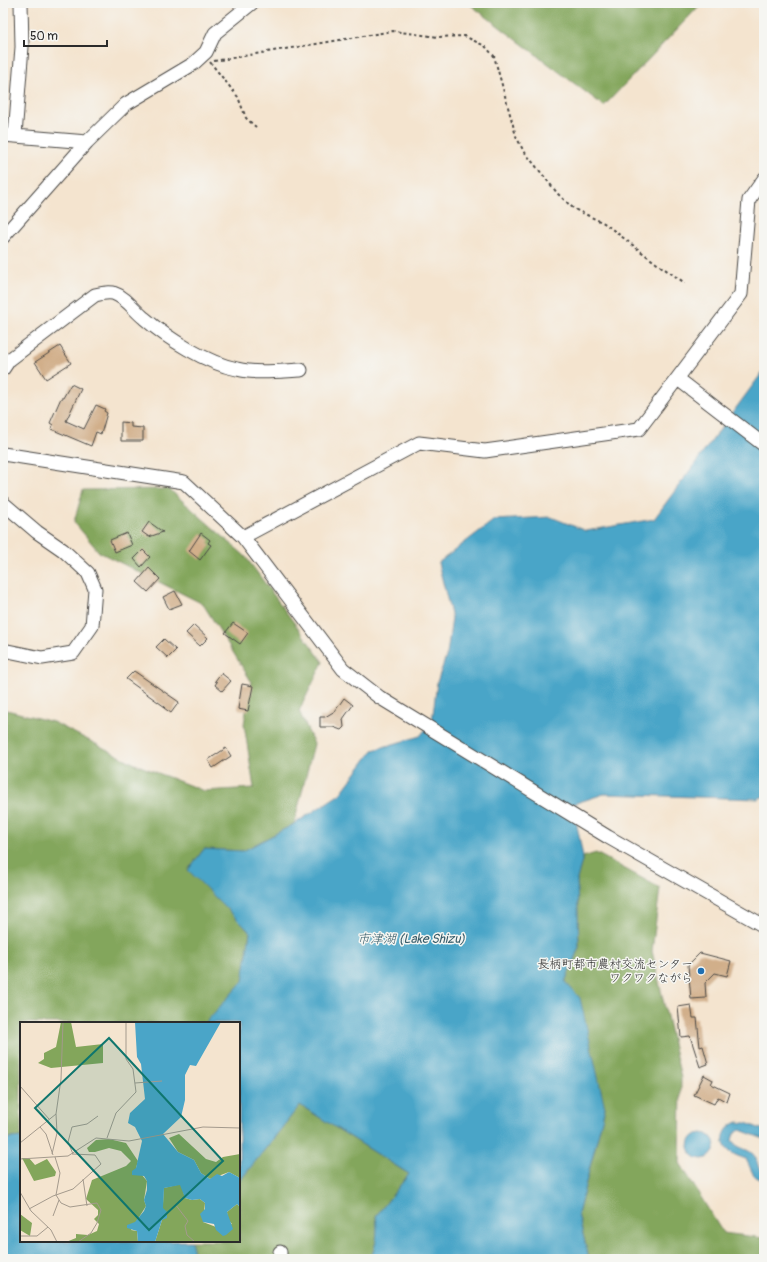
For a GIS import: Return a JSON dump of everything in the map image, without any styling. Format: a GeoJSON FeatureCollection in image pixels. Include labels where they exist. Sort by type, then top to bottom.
{"type":"FeatureCollection","features":[{"type":"Feature","properties":{"kind":"street"},"geometry":{"type":"LineString","coordinates":[[21,3],[22,47],[9,135],[87,142]]}},
{"type":"Feature","properties":{"kind":"street"},"geometry":{"type":"LineString","coordinates":[[3,237],[87,142],[126,104],[193,64],[206,52],[215,33],[252,3]]}},
{"type":"Feature","properties":{"kind":"street"},"geometry":{"type":"LineString","coordinates":[[243,537],[419,443],[485,450],[639,429],[683,383],[741,294],[749,200],[764,180]]}},
{"type":"Feature","properties":{"kind":"street"},"geometry":{"type":"LineString","coordinates":[[3,369],[9,360],[95,296],[105,292],[123,298],[144,318],[174,340],[206,358],[237,370],[300,370]]}},
{"type":"Feature","properties":{"kind":"street"},"geometry":{"type":"LineString","coordinates":[[683,383],[764,445]]}},
{"type":"Feature","properties":{"kind":"street"},"geometry":{"type":"LineString","coordinates":[[3,454],[184,482],[243,537],[343,669],[379,697],[608,837],[764,926]]}},
{"type":"Feature","properties":{"kind":"street"},"geometry":{"type":"LineString","coordinates":[[3,503],[37,532],[62,550],[88,573],[95,589],[92,626],[72,653],[42,658],[3,650]]}},
{"type":"Feature","properties":{"kind":"path"},"geometry":{"type":"LineString","coordinates":[[193,64],[393,32],[425,36],[464,36],[471,39],[485,46],[494,56],[516,136],[527,155],[558,194],[574,209],[604,223],[656,264],[685,283]]}},
{"type":"Feature","properties":{"kind":"path"},"geometry":{"type":"LineString","coordinates":[[210,62],[221,78],[232,88],[242,105],[246,118],[256,127]]}},
{"type":"Feature","properties":{"kind":"green space"},"geometry":{"type":"Polygon","coordinates":[[[468,3],[702,3],[604,106],[468,3]]]}},
{"type":"Feature","properties":{"kind":"green space"},"geometry":{"type":"Polygon","coordinates":[[[169,489],[245,556],[323,662],[299,711],[314,744],[294,824],[243,851],[204,849],[188,870],[250,932],[244,981],[206,1022],[20,1022],[20,1137],[3,1139],[3,709],[53,722],[135,764],[204,791],[254,788],[244,724],[251,681],[203,604],[99,552],[74,522],[83,490],[169,489]]]}},
{"type":"Feature","properties":{"kind":"green space"},"geometry":{"type":"Polygon","coordinates":[[[596,853],[660,888],[652,951],[681,1078],[680,1163],[723,1233],[764,1238],[764,1259],[589,1259],[578,1214],[605,1108],[565,982],[579,947],[577,879],[583,857],[596,853]]]}},
{"type":"Feature","properties":{"kind":"green space"},"geometry":{"type":"Polygon","coordinates":[[[300,1105],[409,1174],[376,1216],[376,1238],[370,1259],[188,1259],[194,1253],[191,1242],[240,1242],[240,1181],[300,1105]]]}},
{"type":"Feature","properties":{"kind":"water","name":"市津湖 (Lake Shizu)"},"geometry":{"type":"Polygon","coordinates":[[[764,370],[764,796],[758,799],[604,794],[573,804],[583,857],[577,879],[579,947],[565,982],[580,998],[605,1108],[578,1214],[589,1259],[370,1259],[376,1238],[376,1216],[409,1174],[300,1105],[240,1181],[240,1022],[206,1022],[243,981],[250,932],[188,870],[204,849],[243,851],[294,824],[340,794],[373,750],[420,736],[432,722],[437,682],[447,654],[452,618],[438,563],[494,520],[551,517],[586,531],[654,519],[764,370]]]}},
{"type":"Feature","properties":{"kind":"water"},"geometry":{"type":"Polygon","coordinates":[[[738,1122],[746,1123],[764,1130],[764,1139],[740,1130],[734,1134],[732,1140],[734,1143],[751,1152],[755,1156],[761,1171],[764,1173],[764,1181],[754,1176],[746,1159],[733,1154],[724,1143],[724,1134],[733,1124],[738,1122]]]}},
{"type":"Feature","properties":{"kind":"water"},"geometry":{"type":"Polygon","coordinates":[[[702,1133],[711,1137],[715,1146],[711,1155],[702,1159],[693,1155],[689,1146],[693,1137],[702,1133]]]}},
{"type":"Feature","properties":{"kind":"water"},"geometry":{"type":"Polygon","coordinates":[[[20,1137],[20,1242],[191,1242],[194,1253],[188,1259],[3,1259],[3,1139],[20,1137]]]}},
{"type":"Feature","properties":{"kind":"building"},"geometry":{"type":"Polygon","coordinates":[[[60,346],[71,363],[46,379],[35,362],[60,346]]]}},
{"type":"Feature","properties":{"kind":"building"},"geometry":{"type":"Polygon","coordinates":[[[71,384],[81,389],[66,421],[84,429],[96,405],[105,409],[104,411],[107,413],[101,434],[96,432],[91,446],[51,429],[53,425],[50,423],[61,398],[63,398],[71,384]]]}},
{"type":"Feature","properties":{"kind":"building"},"geometry":{"type":"Polygon","coordinates":[[[121,422],[131,423],[131,427],[143,428],[143,441],[121,441],[121,422]]]}},
{"type":"Feature","properties":{"kind":"building"},"geometry":{"type":"Polygon","coordinates":[[[149,522],[163,532],[149,537],[142,532],[149,522]]]}},
{"type":"Feature","properties":{"kind":"building"},"geometry":{"type":"Polygon","coordinates":[[[127,533],[132,545],[115,552],[110,540],[127,533]]]}},
{"type":"Feature","properties":{"kind":"building"},"geometry":{"type":"Polygon","coordinates":[[[201,533],[210,540],[208,543],[211,545],[200,560],[189,551],[201,533]]]}},
{"type":"Feature","properties":{"kind":"building"},"geometry":{"type":"Polygon","coordinates":[[[143,550],[150,557],[141,567],[134,559],[143,550]]]}},
{"type":"Feature","properties":{"kind":"building"},"geometry":{"type":"Polygon","coordinates":[[[149,568],[160,579],[148,592],[137,582],[149,568]]]}},
{"type":"Feature","properties":{"kind":"building"},"geometry":{"type":"Polygon","coordinates":[[[175,591],[182,604],[169,609],[163,597],[175,591]]]}},
{"type":"Feature","properties":{"kind":"building"},"geometry":{"type":"Polygon","coordinates":[[[233,623],[248,633],[240,644],[225,633],[233,623]]]}},
{"type":"Feature","properties":{"kind":"building"},"geometry":{"type":"Polygon","coordinates":[[[194,625],[208,638],[200,646],[186,633],[194,625]]]}},
{"type":"Feature","properties":{"kind":"building"},"geometry":{"type":"Polygon","coordinates":[[[164,639],[176,650],[168,658],[156,647],[164,639]]]}},
{"type":"Feature","properties":{"kind":"building"},"geometry":{"type":"Polygon","coordinates":[[[134,671],[179,702],[171,713],[126,679],[134,671]]]}},
{"type":"Feature","properties":{"kind":"building"},"geometry":{"type":"Polygon","coordinates":[[[221,673],[231,681],[222,691],[215,685],[217,682],[215,681],[221,673]]]}},
{"type":"Feature","properties":{"kind":"building"},"geometry":{"type":"Polygon","coordinates":[[[242,684],[253,686],[248,711],[238,709],[242,684]]]}},
{"type":"Feature","properties":{"kind":"building"},"geometry":{"type":"Polygon","coordinates":[[[344,698],[353,705],[343,719],[344,727],[341,730],[333,727],[320,727],[320,717],[325,717],[335,711],[344,698]]]}},
{"type":"Feature","properties":{"kind":"building"},"geometry":{"type":"Polygon","coordinates":[[[226,748],[231,756],[213,768],[208,760],[226,748]]]}},
{"type":"Feature","properties":{"kind":"building"},"geometry":{"type":"Polygon","coordinates":[[[700,953],[731,961],[727,976],[715,973],[705,983],[706,998],[691,999],[688,965],[700,953]]]}},
{"type":"Feature","properties":{"kind":"building"},"geometry":{"type":"Polygon","coordinates":[[[691,1005],[693,1018],[697,1018],[700,1047],[703,1046],[708,1064],[700,1067],[690,1036],[681,1037],[678,1007],[691,1005]]]}},
{"type":"Feature","properties":{"kind":"building"},"geometry":{"type":"Polygon","coordinates":[[[704,1075],[713,1080],[711,1084],[730,1093],[727,1102],[718,1097],[714,1104],[694,1095],[704,1075]]]}},
{"type":"Feature","properties":{"kind":"place","name":"長柄町都市農村交流センター ワクワクながら"},"geometry":{"type":"Point","coordinates":[701,971]}}]}
